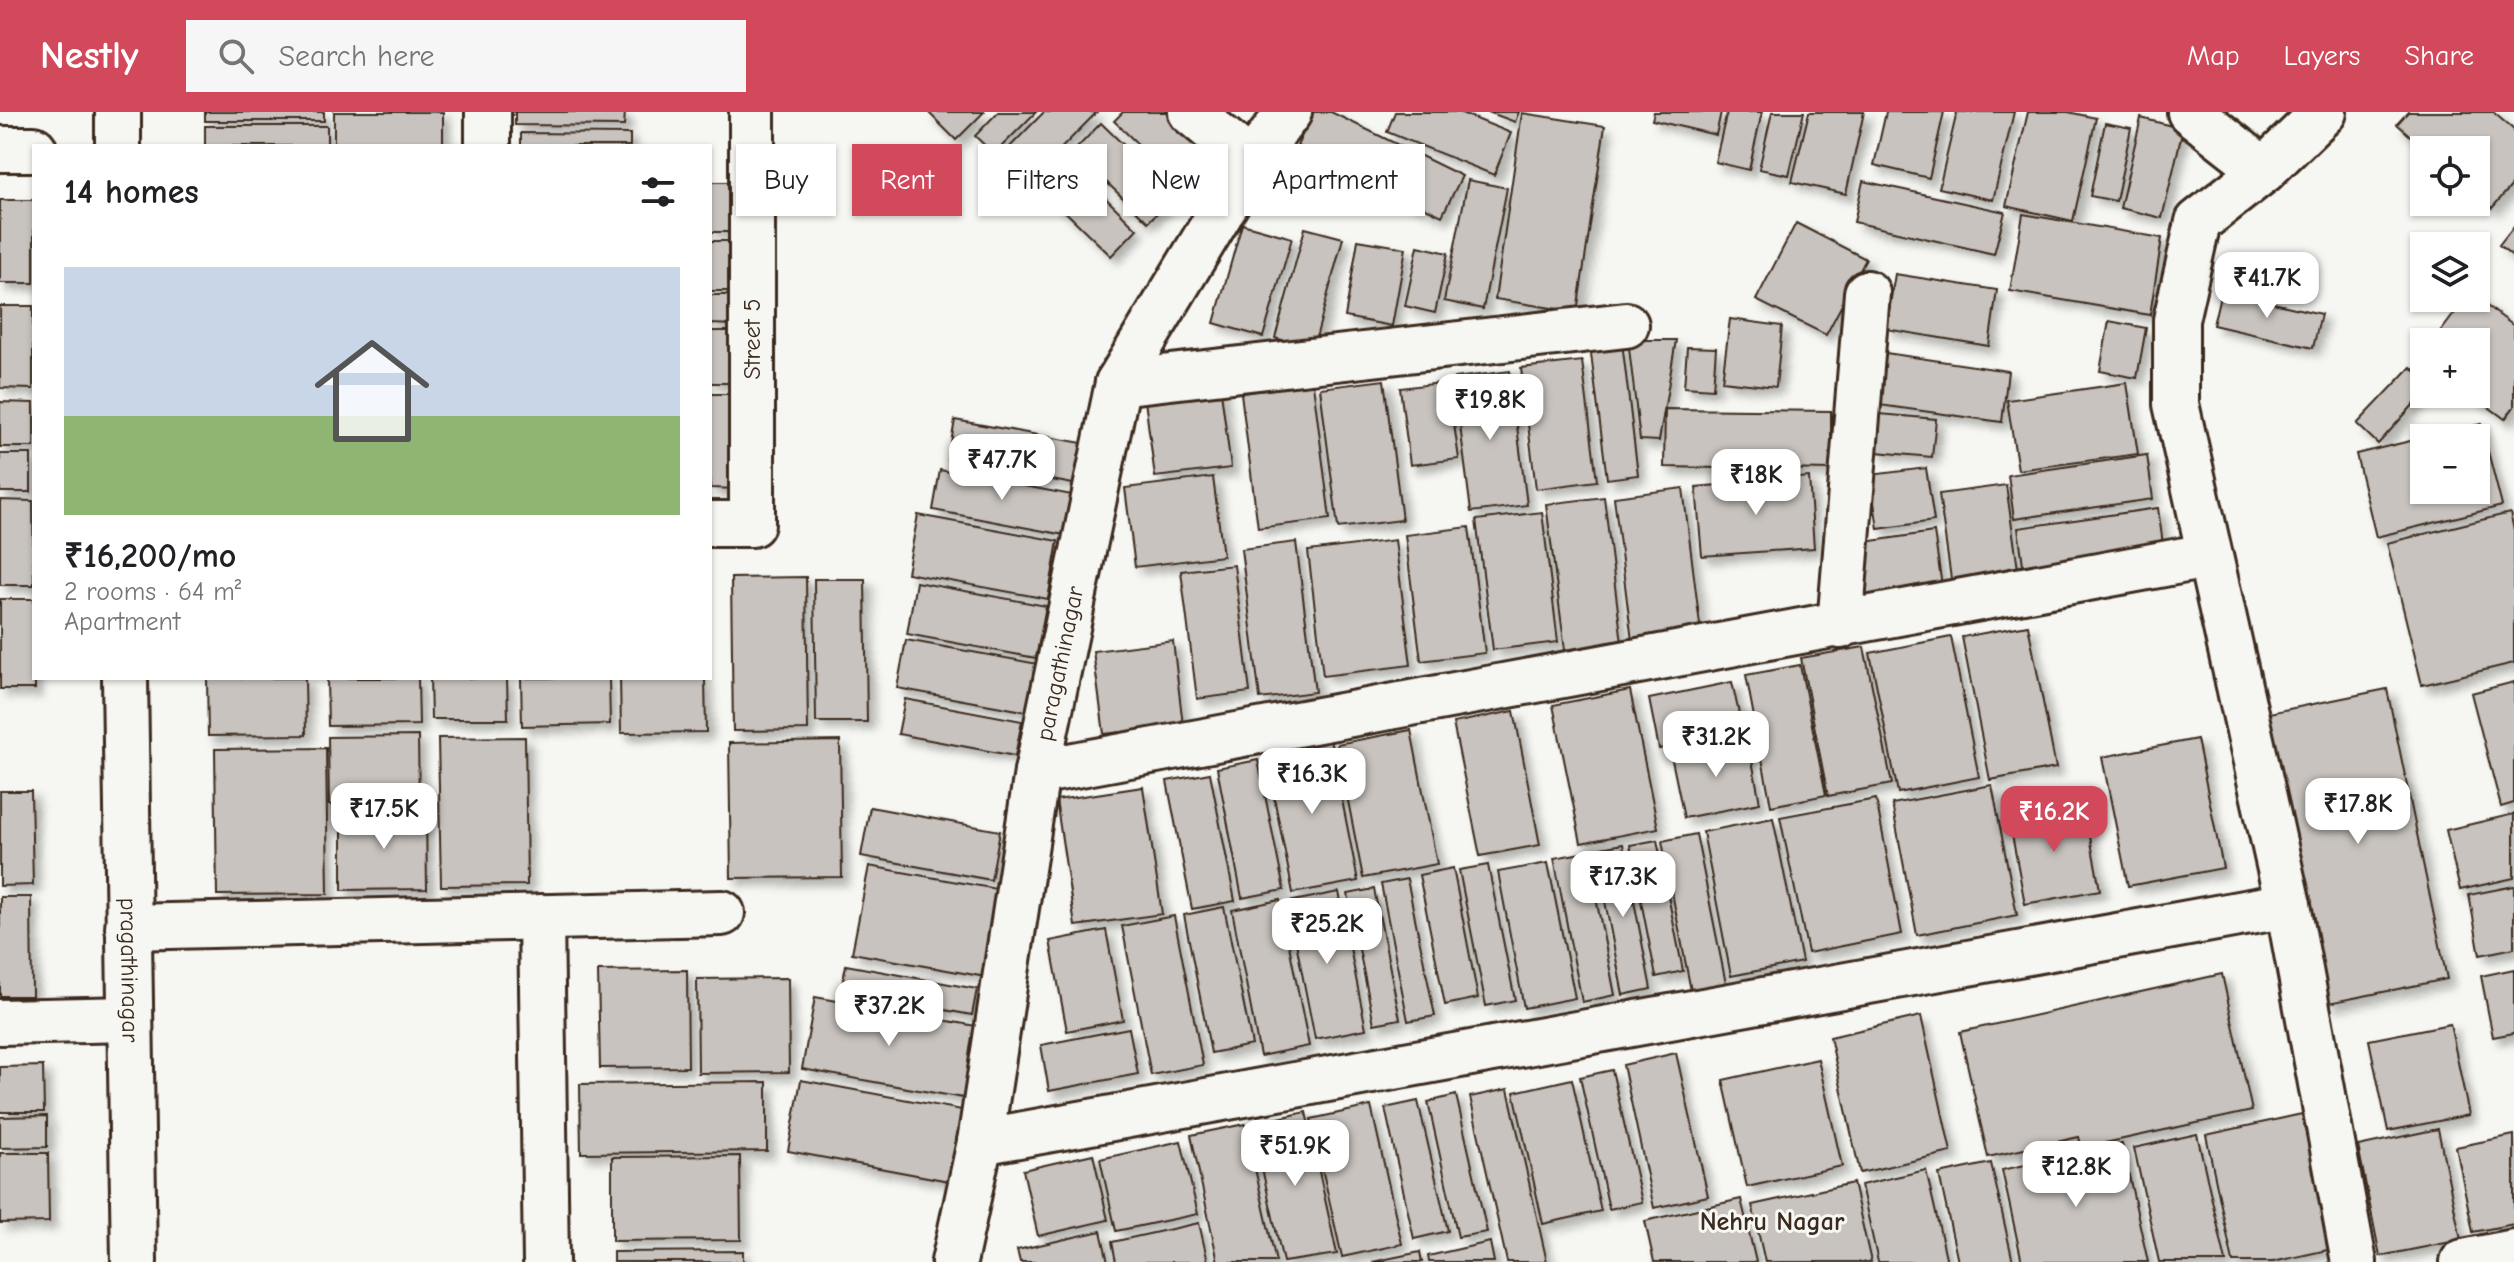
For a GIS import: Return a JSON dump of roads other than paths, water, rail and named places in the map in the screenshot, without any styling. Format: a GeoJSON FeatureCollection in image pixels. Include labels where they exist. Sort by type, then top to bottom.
{"type":"FeatureCollection","features":[{"type":"Feature","properties":{"kind":"street"},"geometry":{"type":"LineString","coordinates":[[118,112],[118,144]]}},
{"type":"Feature","properties":{"kind":"street"},"geometry":{"type":"LineString","coordinates":[[488,112],[488,144]]}},
{"type":"Feature","properties":{"kind":"street","name":"Street 5"},"geometry":{"type":"LineString","coordinates":[[712,524],[752,524],[752,112]]}},
{"type":"Feature","properties":{"kind":"street"},"geometry":{"type":"LineString","coordinates":[[1191,112],[1244,156]]}},
{"type":"Feature","properties":{"kind":"street","name":"paragathinagar"},"geometry":{"type":"LineString","coordinates":[[1265,144],[1289,112]]}},
{"type":"Feature","properties":{"kind":"street"},"geometry":{"type":"LineString","coordinates":[[2198,222],[2264,170],[2324,112]]}},
{"type":"Feature","properties":{"kind":"street"},"geometry":{"type":"LineString","coordinates":[[2206,125],[2264,170]]}},
{"type":"Feature","properties":{"kind":"street"},"geometry":{"type":"LineString","coordinates":[[2206,125],[2198,222],[2176,320],[2176,404],[2207,556],[2288,905],[2354,1262]]}},
{"type":"Feature","properties":{"kind":"street"},"geometry":{"type":"LineString","coordinates":[[0,149],[32,149]]}},
{"type":"Feature","properties":{"kind":"street","name":"paragathinagar"},"geometry":{"type":"LineString","coordinates":[[954,1262],[980,1142],[1037,772],[1118,383],[1244,174]]}},
{"type":"Feature","properties":{"kind":"street"},"geometry":{"type":"LineString","coordinates":[[1840,626],[1867,293]]}},
{"type":"Feature","properties":{"kind":"street"},"geometry":{"type":"LineString","coordinates":[[1118,383],[1626,325]]}},
{"type":"Feature","properties":{"kind":"street"},"geometry":{"type":"LineString","coordinates":[[1037,772],[2207,556]]}},
{"type":"Feature","properties":{"kind":"street","name":"pragathinagar"},"geometry":{"type":"LineString","coordinates":[[125,680],[134,1262]]}},
{"type":"Feature","properties":{"kind":"street"},"geometry":{"type":"LineString","coordinates":[[980,1142],[2288,905]]}},
{"type":"Feature","properties":{"kind":"street"},"geometry":{"type":"LineString","coordinates":[[128,927],[722,913]]}},
{"type":"Feature","properties":{"kind":"street"},"geometry":{"type":"LineString","coordinates":[[541,917],[546,1262]]}},
{"type":"Feature","properties":{"kind":"street"},"geometry":{"type":"LineString","coordinates":[[0,1022],[130,1019]]}},
{"type":"Feature","properties":{"kind":"street"},"geometry":{"type":"LineString","coordinates":[[2463,1262],[2514,1252]]}},
{"type":"Feature","properties":{"kind":"district","name":"Nehru Nagar"},"geometry":{"type":"Point","coordinates":[1772,1221]}}]}
